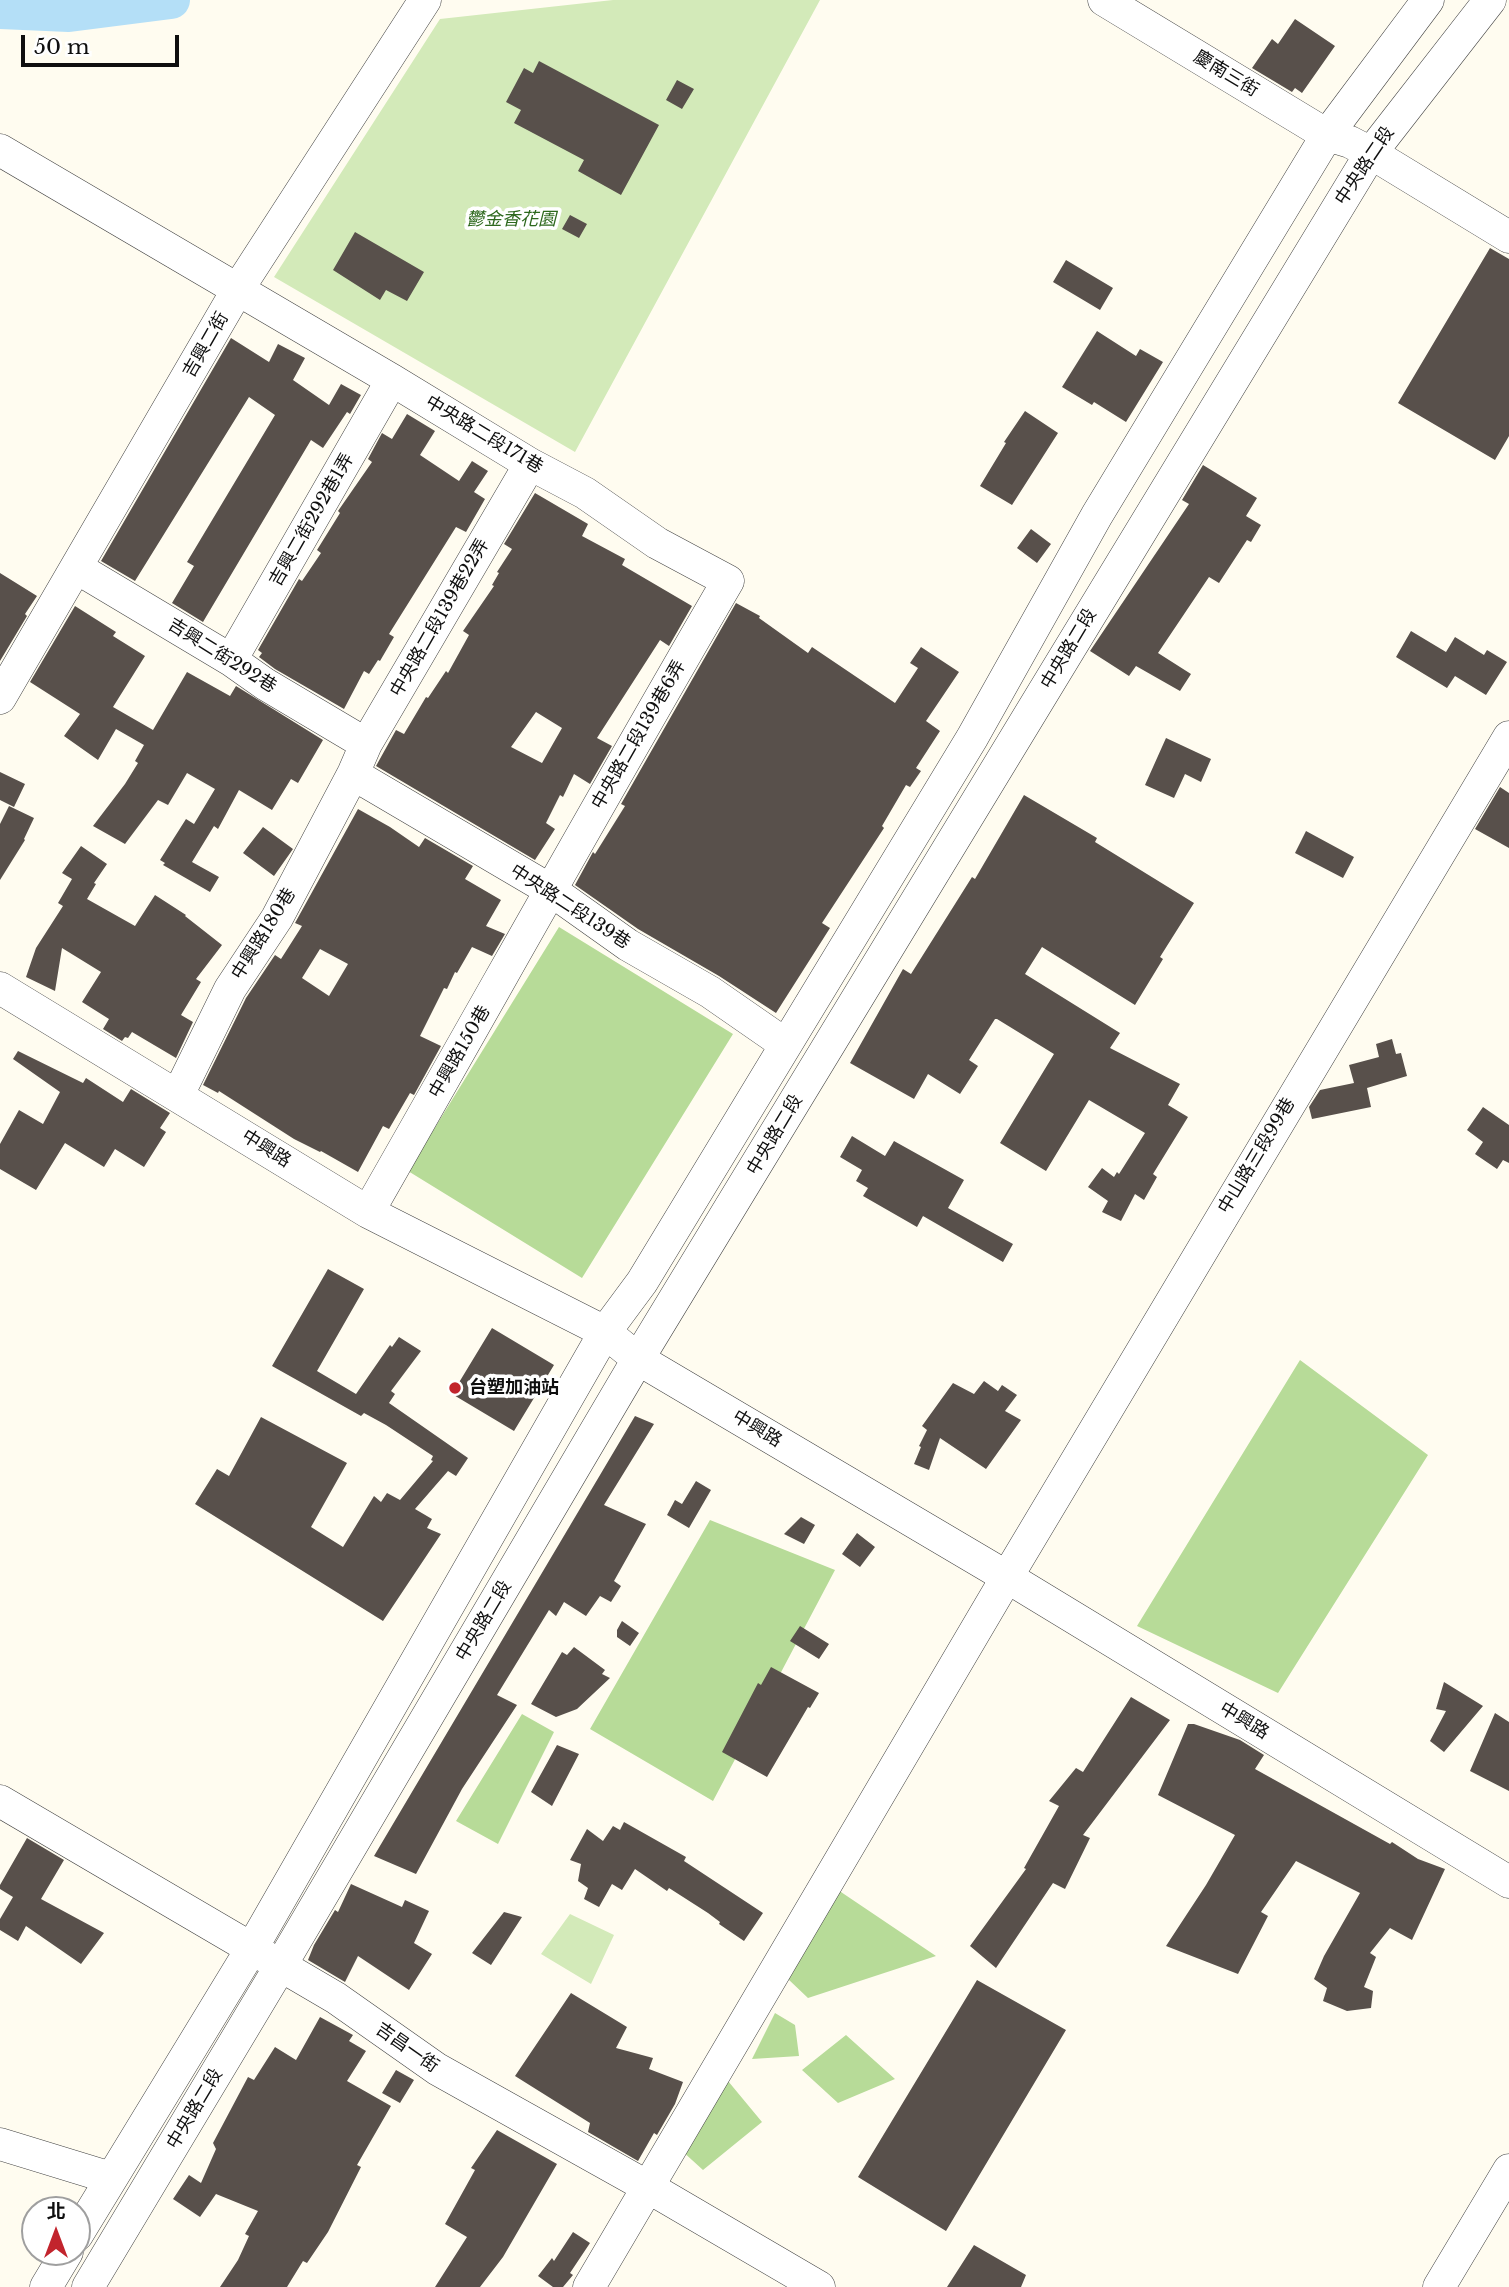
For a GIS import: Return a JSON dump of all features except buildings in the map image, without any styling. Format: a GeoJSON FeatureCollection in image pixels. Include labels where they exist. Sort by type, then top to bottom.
{"type":"FeatureCollection","features":[{"type":"Feature","properties":{"kind":"street","name":"吉興二街"},"geometry":{"type":"LineString","coordinates":[[0,698],[238,289],[425,0]]}},
{"type":"Feature","properties":{"kind":"street","name":"慶南三街"},"geometry":{"type":"LineString","coordinates":[[1104,0],[1509,237]]}},
{"type":"Feature","properties":{"kind":"street","name":"中央路二段"},"geometry":{"type":"LineString","coordinates":[[88,2287],[638,1359],[1349,143],[1428,0]]}},
{"type":"Feature","properties":{"kind":"street","name":"中央路二段"},"geometry":{"type":"LineString","coordinates":[[91,2212],[253,1948],[606,1332],[642,1282],[972,738],[1097,515],[1349,143],[1490,0]]}},
{"type":"Feature","properties":{"kind":"street","name":"中央路二段171巷"},"geometry":{"type":"LineString","coordinates":[[0,150],[530,464],[585,493],[657,543],[728,581]]}},
{"type":"Feature","properties":{"kind":"street","name":"吉興二街292巷1弄"},"geometry":{"type":"LineString","coordinates":[[231,660],[392,380]]}},
{"type":"Feature","properties":{"kind":"street","name":"中央路二段139巷22弄"},"geometry":{"type":"LineString","coordinates":[[353,774],[366,744],[530,464]]}},
{"type":"Feature","properties":{"kind":"street","name":"吉興二街292巷"},"geometry":{"type":"LineString","coordinates":[[77,568],[366,744]]}},
{"type":"Feature","properties":{"kind":"street","name":"中央路二段139巷6弄"},"geometry":{"type":"LineString","coordinates":[[552,891],[605,793],[728,581]]}},
{"type":"Feature","properties":{"kind":"street","name":"中山路三段99巷"},"geometry":{"type":"LineString","coordinates":[[589,2287],[1007,1577],[1509,737]]}},
{"type":"Feature","properties":{"kind":"street","name":"中央路二段139巷"},"geometry":{"type":"LineString","coordinates":[[353,774],[552,891],[628,945],[709,992],[785,1044]]}},
{"type":"Feature","properties":{"kind":"street","name":"中興路180巷"},"geometry":{"type":"LineString","coordinates":[[178,1094],[230,989],[277,918],[353,774]]}},
{"type":"Feature","properties":{"kind":"street","name":"中興路150巷"},"geometry":{"type":"LineString","coordinates":[[368,1212],[552,891]]}},
{"type":"Feature","properties":{"kind":"street","name":"中興路"},"geometry":{"type":"LineString","coordinates":[[0,988],[368,1212],[606,1332],[638,1359],[1007,1577],[1509,1882]]}},
{"type":"Feature","properties":{"kind":"street","name":"吉昌一街"},"geometry":{"type":"LineString","coordinates":[[0,1801],[336,1998],[437,2069],[819,2287]]}},
{"type":"Feature","properties":{"kind":"street"},"geometry":{"type":"LineString","coordinates":[[0,2144],[111,2178]]}},
{"type":"Feature","properties":{"kind":"street"},"geometry":{"type":"LineString","coordinates":[[1439,2287],[1509,2170]]}},
{"type":"Feature","properties":{"kind":"street"},"geometry":{"type":"LineString","coordinates":[[46,2287],[59,2266]]}},
{"type":"Feature","properties":{"kind":"green space","name":"鬱金香花園"},"geometry":{"type":"Polygon","coordinates":[[[613,0],[820,0],[575,452],[274,277],[440,19],[613,0]]]}},
{"type":"Feature","properties":{"kind":"green space"},"geometry":{"type":"Polygon","coordinates":[[[559,927],[733,1034],[582,1278],[408,1171],[559,927]]]}},
{"type":"Feature","properties":{"kind":"green space"},"geometry":{"type":"Polygon","coordinates":[[[1300,1360],[1428,1455],[1278,1693],[1137,1626],[1300,1360]]]}},
{"type":"Feature","properties":{"kind":"green space"},"geometry":{"type":"Polygon","coordinates":[[[710,1520],[835,1570],[713,1801],[590,1729],[710,1520]]]}},
{"type":"Feature","properties":{"kind":"green space"},"geometry":{"type":"Polygon","coordinates":[[[522,1714],[554,1732],[498,1844],[456,1821],[522,1714]]]}},
{"type":"Feature","properties":{"kind":"green space"},"geometry":{"type":"Polygon","coordinates":[[[838,1890],[936,1956],[808,1998],[788,1979],[838,1890]]]}},
{"type":"Feature","properties":{"kind":"green space"},"geometry":{"type":"Polygon","coordinates":[[[570,1914],[614,1935],[591,1984],[541,1954],[570,1914]]]}},
{"type":"Feature","properties":{"kind":"green space"},"geometry":{"type":"Polygon","coordinates":[[[775,2013],[795,2025],[799,2056],[752,2059],[775,2013]]]}},
{"type":"Feature","properties":{"kind":"green space"},"geometry":{"type":"Polygon","coordinates":[[[846,2035],[895,2079],[838,2103],[802,2070],[846,2035]]]}},
{"type":"Feature","properties":{"kind":"green space"},"geometry":{"type":"Polygon","coordinates":[[[728,2081],[762,2122],[703,2170],[681,2150],[728,2081]]]}},
{"type":"Feature","properties":{"kind":"waterway"},"geometry":{"type":"LineString","coordinates":[[0,10],[69,13],[171,0]]}},
{"type":"Feature","properties":{"kind":"place","name":"台塑加油站"},"geometry":{"type":"Point","coordinates":[455,1388]}}]}
